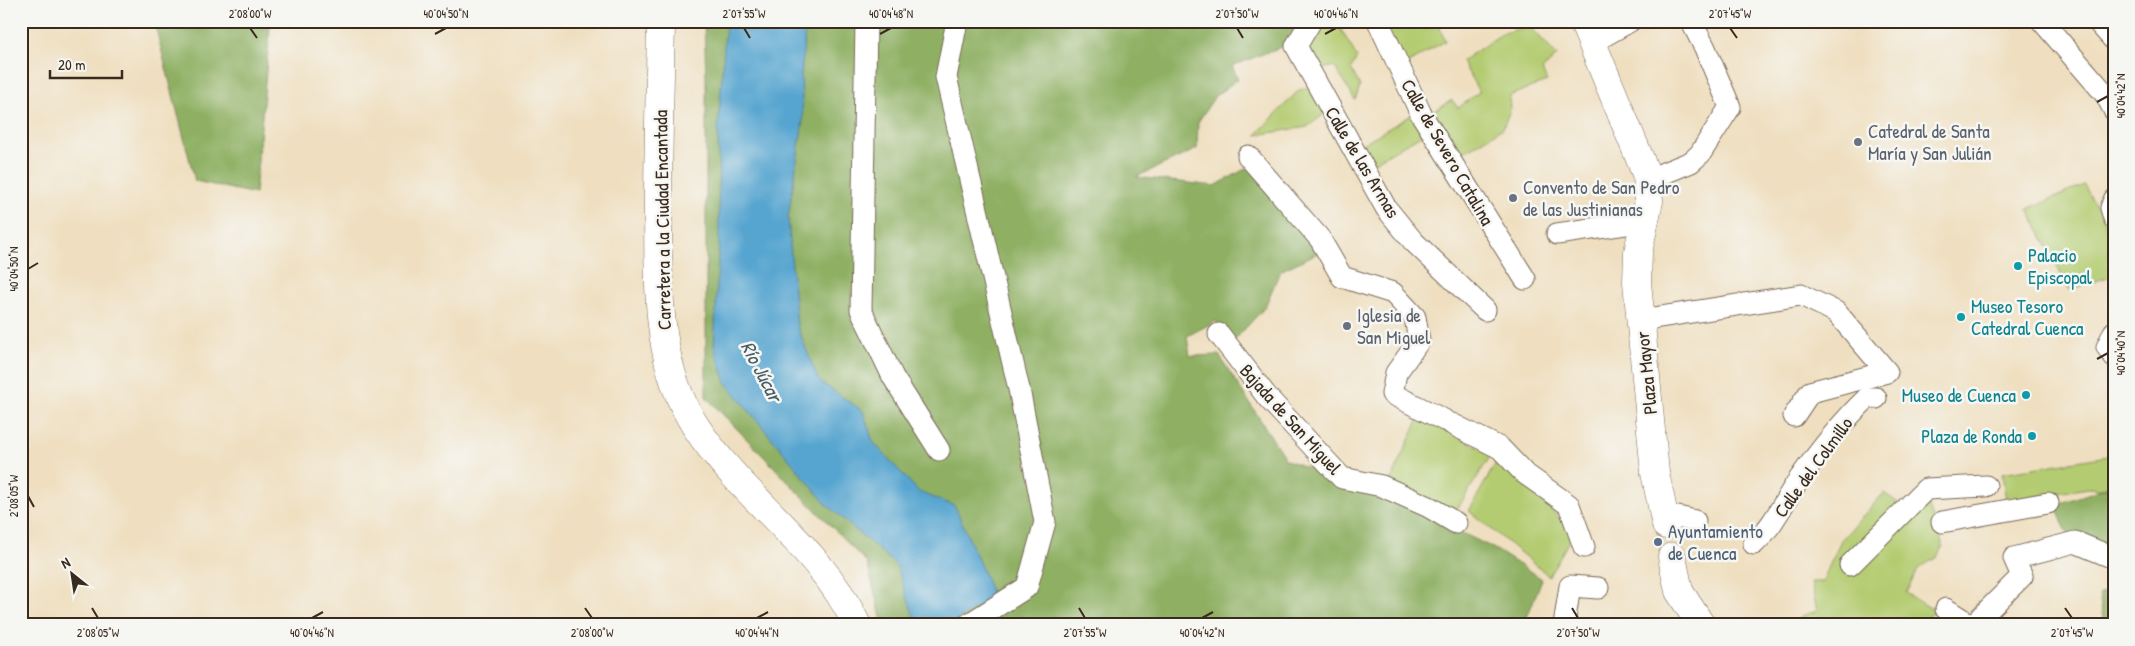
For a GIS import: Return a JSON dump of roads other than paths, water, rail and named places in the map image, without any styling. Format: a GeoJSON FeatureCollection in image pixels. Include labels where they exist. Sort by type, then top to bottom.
{"type":"FeatureCollection","features":[{"type":"Feature","properties":{"kind":"main road","name":"Carretera a la Ciudad Encantada"},"geometry":{"type":"LineString","coordinates":[[661,21],[658,167],[659,298],[664,340],[676,385],[695,426],[715,453],[754,498],[824,570],[850,609],[857,625]]}},
{"type":"Feature","properties":{"kind":"main road"},"geometry":{"type":"LineString","coordinates":[[1588,32],[1647,182]]}},
{"type":"Feature","properties":{"kind":"main road","name":"Plaza Mayor"},"geometry":{"type":"LineString","coordinates":[[1647,182],[1646,221],[1641,234],[1637,257],[1636,282],[1655,473],[1665,520]]}},
{"type":"Feature","properties":{"kind":"main road"},"geometry":{"type":"LineString","coordinates":[[1672,557],[1679,591],[1701,625]]}},
{"type":"Feature","properties":{"kind":"street"},"geometry":{"type":"LineString","coordinates":[[866,21],[861,310],[893,377],[940,450]]}},
{"type":"Feature","properties":{"kind":"street"},"geometry":{"type":"LineString","coordinates":[[957,21],[946,77],[1019,389],[1045,522],[1019,592],[967,625]]}},
{"type":"Feature","properties":{"kind":"street","name":"Calle de las Armas"},"geometry":{"type":"LineString","coordinates":[[1311,21],[1296,46],[1386,208],[1413,241],[1485,310]]}},
{"type":"Feature","properties":{"kind":"street","name":"Calle de Severo Catalina"},"geometry":{"type":"LineString","coordinates":[[1378,21],[1421,114],[1525,279]]}},
{"type":"Feature","properties":{"kind":"street"},"geometry":{"type":"LineString","coordinates":[[1588,32],[1630,21]]}},
{"type":"Feature","properties":{"kind":"street"},"geometry":{"type":"LineString","coordinates":[[1647,182],[1691,162],[1700,154],[1730,107],[1692,21]]}},
{"type":"Feature","properties":{"kind":"street"},"geometry":{"type":"LineString","coordinates":[[2042,21],[2106,95],[2114,110]]}},
{"type":"Feature","properties":{"kind":"street"},"geometry":{"type":"LineString","coordinates":[[2097,21],[2114,40]]}},
{"type":"Feature","properties":{"kind":"street"},"geometry":{"type":"LineString","coordinates":[[1248,156],[1320,239],[1342,277],[1393,293],[1415,317],[1420,341],[1396,373],[1392,394],[1500,448],[1524,473],[1568,505],[1584,547]]}},
{"type":"Feature","properties":{"kind":"street"},"geometry":{"type":"LineString","coordinates":[[2114,200],[2111,208],[2114,218]]}},
{"type":"Feature","properties":{"kind":"street"},"geometry":{"type":"LineString","coordinates":[[1557,234],[1646,221]]}},
{"type":"Feature","properties":{"kind":"street"},"geometry":{"type":"LineString","coordinates":[[1641,320],[1801,295],[1836,312],[1887,372],[1810,392],[1794,416]]}},
{"type":"Feature","properties":{"kind":"street"},"geometry":{"type":"LineString","coordinates":[[2114,332],[2107,347],[2114,356]]}},
{"type":"Feature","properties":{"kind":"street","name":"Bajada de San Miguel"},"geometry":{"type":"LineString","coordinates":[[1219,334],[1268,398],[1342,478],[1382,486],[1429,507],[1456,523]]}},
{"type":"Feature","properties":{"kind":"street","name":"Calle del Colmillo"},"geometry":{"type":"LineString","coordinates":[[1754,544],[1768,530],[1798,482],[1842,423],[1867,398],[1876,398]]}},
{"type":"Feature","properties":{"kind":"street"},"geometry":{"type":"LineString","coordinates":[[1850,565],[1926,489],[1986,486]]}},
{"type":"Feature","properties":{"kind":"street"},"geometry":{"type":"LineString","coordinates":[[1942,522],[2048,503]]}},
{"type":"Feature","properties":{"kind":"street"},"geometry":{"type":"LineString","coordinates":[[1665,520],[1695,521]]}},
{"type":"Feature","properties":{"kind":"street"},"geometry":{"type":"LineString","coordinates":[[1946,609],[1972,625],[2022,576],[2014,558],[2075,542],[2114,558]]}},
{"type":"Feature","properties":{"kind":"street"},"geometry":{"type":"LineString","coordinates":[[1564,625],[1570,586],[1598,588]]}},
{"type":"Feature","properties":{"kind":"water","name":"Río Júcar"},"geometry":{"type":"Polygon","coordinates":[[[726,21],[806,21],[801,76],[803,121],[788,218],[797,326],[819,381],[863,411],[873,442],[919,492],[955,506],[993,597],[950,625],[917,625],[896,565],[826,504],[726,383],[714,347],[719,240],[718,128],[726,21]]]}},
{"type":"Feature","properties":{"kind":"place","name":"Catedral de Santa María y San Julián"},"geometry":{"type":"Point","coordinates":[1858,142]}},
{"type":"Feature","properties":{"kind":"place","name":"Convento de San Pedro de las Justinianas"},"geometry":{"type":"Point","coordinates":[1513,198]}},
{"type":"Feature","properties":{"kind":"place","name":"Palacio Episcopal"},"geometry":{"type":"Point","coordinates":[2018,266]}},
{"type":"Feature","properties":{"kind":"place","name":"Museo Tesoro Catedral Cuenca"},"geometry":{"type":"Point","coordinates":[1961,317]}},
{"type":"Feature","properties":{"kind":"place","name":"Iglesia de San Miguel"},"geometry":{"type":"Point","coordinates":[1347,326]}},
{"type":"Feature","properties":{"kind":"place","name":"Museo de Cuenca"},"geometry":{"type":"Point","coordinates":[2026,395]}},
{"type":"Feature","properties":{"kind":"place","name":"Plaza de Ronda"},"geometry":{"type":"Point","coordinates":[2032,436]}},
{"type":"Feature","properties":{"kind":"place","name":"Ayuntamiento de Cuenca"},"geometry":{"type":"Point","coordinates":[1658,542]}}]}
